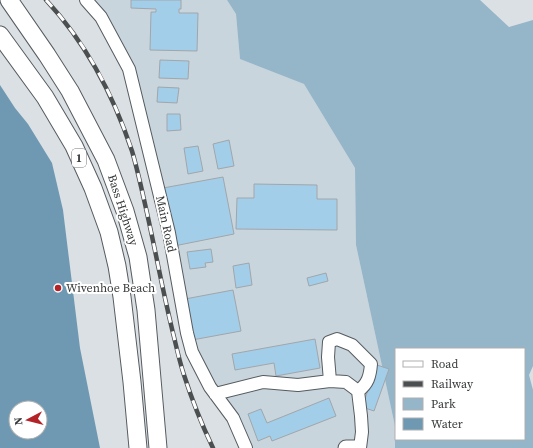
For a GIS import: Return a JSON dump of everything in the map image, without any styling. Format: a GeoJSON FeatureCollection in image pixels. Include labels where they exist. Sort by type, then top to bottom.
{"type":"FeatureCollection","features":[{"type":"Feature","properties":{"kind":"highway","name":"Bass Highway"},"geometry":{"type":"LineString","coordinates":[[9,0],[70,91],[106,160],[125,211],[138,257],[146,310],[158,448]]}},
{"type":"Feature","properties":{"kind":"highway","name":"Bass Highway"},"geometry":{"type":"LineString","coordinates":[[0,35],[45,97],[74,146],[93,188],[109,232],[117,266],[122,298],[138,448]]}},
{"type":"Feature","properties":{"kind":"highway"},"geometry":{"type":"LineString","coordinates":[[152,373],[164,416],[166,448]]}},
{"type":"Feature","properties":{"kind":"main road"},"geometry":{"type":"LineString","coordinates":[[346,448],[358,448]]}},
{"type":"Feature","properties":{"kind":"street","name":"Main Road"},"geometry":{"type":"LineString","coordinates":[[86,0],[101,17],[129,69],[168,233],[187,334],[192,352],[210,387],[233,418],[246,448]]}},
{"type":"Feature","properties":{"kind":"street"},"geometry":{"type":"LineString","coordinates":[[330,381],[328,357],[330,342],[337,339],[352,345],[371,364],[370,377],[358,391]]}},
{"type":"Feature","properties":{"kind":"street"},"geometry":{"type":"LineString","coordinates":[[215,394],[263,382],[298,385],[330,381],[346,382],[358,391],[362,427],[358,448]]}},
{"type":"Feature","properties":{"kind":"shaded area"},"geometry":{"type":"Polygon","coordinates":[[[86,0],[227,0],[236,14],[240,59],[304,84],[355,168],[356,245],[395,426],[395,448],[246,448],[192,352],[129,69],[86,0]]]}},
{"type":"Feature","properties":{"kind":"green space"},"geometry":{"type":"Polygon","coordinates":[[[227,0],[480,0],[509,27],[533,20],[533,366],[529,375],[533,390],[533,448],[395,448],[395,440],[525,440],[525,348],[395,348],[395,426],[356,245],[355,168],[304,84],[240,59],[236,14],[227,0]]]}},
{"type":"Feature","properties":{"kind":"water"},"geometry":{"type":"Polygon","coordinates":[[[0,85],[15,108],[28,124],[52,163],[63,210],[80,348],[100,448],[0,448],[0,85]]]}},
{"type":"Feature","properties":{"kind":"building"},"geometry":{"type":"Polygon","coordinates":[[[131,0],[181,0],[181,9],[179,9],[179,13],[198,13],[197,51],[150,50],[151,12],[156,12],[156,9],[131,8],[131,0]]]}},
{"type":"Feature","properties":{"kind":"building"},"geometry":{"type":"Polygon","coordinates":[[[160,60],[189,61],[188,79],[159,78],[160,60]]]}},
{"type":"Feature","properties":{"kind":"building"},"geometry":{"type":"Polygon","coordinates":[[[158,87],[179,88],[177,103],[157,102],[158,87]]]}},
{"type":"Feature","properties":{"kind":"building"},"geometry":{"type":"Polygon","coordinates":[[[167,114],[180,114],[181,130],[167,131],[167,114]]]}},
{"type":"Feature","properties":{"kind":"building"},"geometry":{"type":"Polygon","coordinates":[[[229,140],[234,166],[218,169],[213,144],[229,140]]]}},
{"type":"Feature","properties":{"kind":"building"},"geometry":{"type":"Polygon","coordinates":[[[198,146],[203,171],[188,174],[184,148],[198,146]]]}},
{"type":"Feature","properties":{"kind":"building"},"geometry":{"type":"Polygon","coordinates":[[[223,177],[234,234],[174,246],[163,188],[223,177]]]}},
{"type":"Feature","properties":{"kind":"building"},"geometry":{"type":"Polygon","coordinates":[[[254,184],[317,185],[317,199],[337,199],[337,230],[236,229],[237,198],[254,198],[254,184]]]}},
{"type":"Feature","properties":{"kind":"building"},"geometry":{"type":"Polygon","coordinates":[[[211,249],[213,262],[205,263],[206,267],[190,269],[187,252],[211,249]]]}},
{"type":"Feature","properties":{"kind":"building"},"geometry":{"type":"Polygon","coordinates":[[[249,263],[252,285],[236,288],[233,266],[249,263]]]}},
{"type":"Feature","properties":{"kind":"building"},"geometry":{"type":"Polygon","coordinates":[[[326,273],[328,281],[309,286],[307,278],[326,273]]]}},
{"type":"Feature","properties":{"kind":"building"},"geometry":{"type":"Polygon","coordinates":[[[233,290],[241,331],[192,340],[185,299],[233,290]]]}},
{"type":"Feature","properties":{"kind":"building"},"geometry":{"type":"Polygon","coordinates":[[[315,339],[320,368],[276,376],[274,363],[235,370],[232,354],[315,339]]]}},
{"type":"Feature","properties":{"kind":"building"},"geometry":{"type":"Polygon","coordinates":[[[377,365],[389,369],[374,411],[362,407],[377,365]]]}},
{"type":"Feature","properties":{"kind":"building"},"geometry":{"type":"Polygon","coordinates":[[[329,398],[336,416],[272,441],[270,436],[258,441],[248,414],[261,409],[267,423],[329,398]]]}},
{"type":"Feature","properties":{"kind":"railway"},"geometry":{"type":"LineString","coordinates":[[46,0],[61,17],[86,52],[107,90],[125,130],[139,177],[177,352],[194,403],[213,448]]}},
{"type":"Feature","properties":{"kind":"place","name":"Wivenhoe Beach"},"geometry":{"type":"Point","coordinates":[58,288]}}]}
